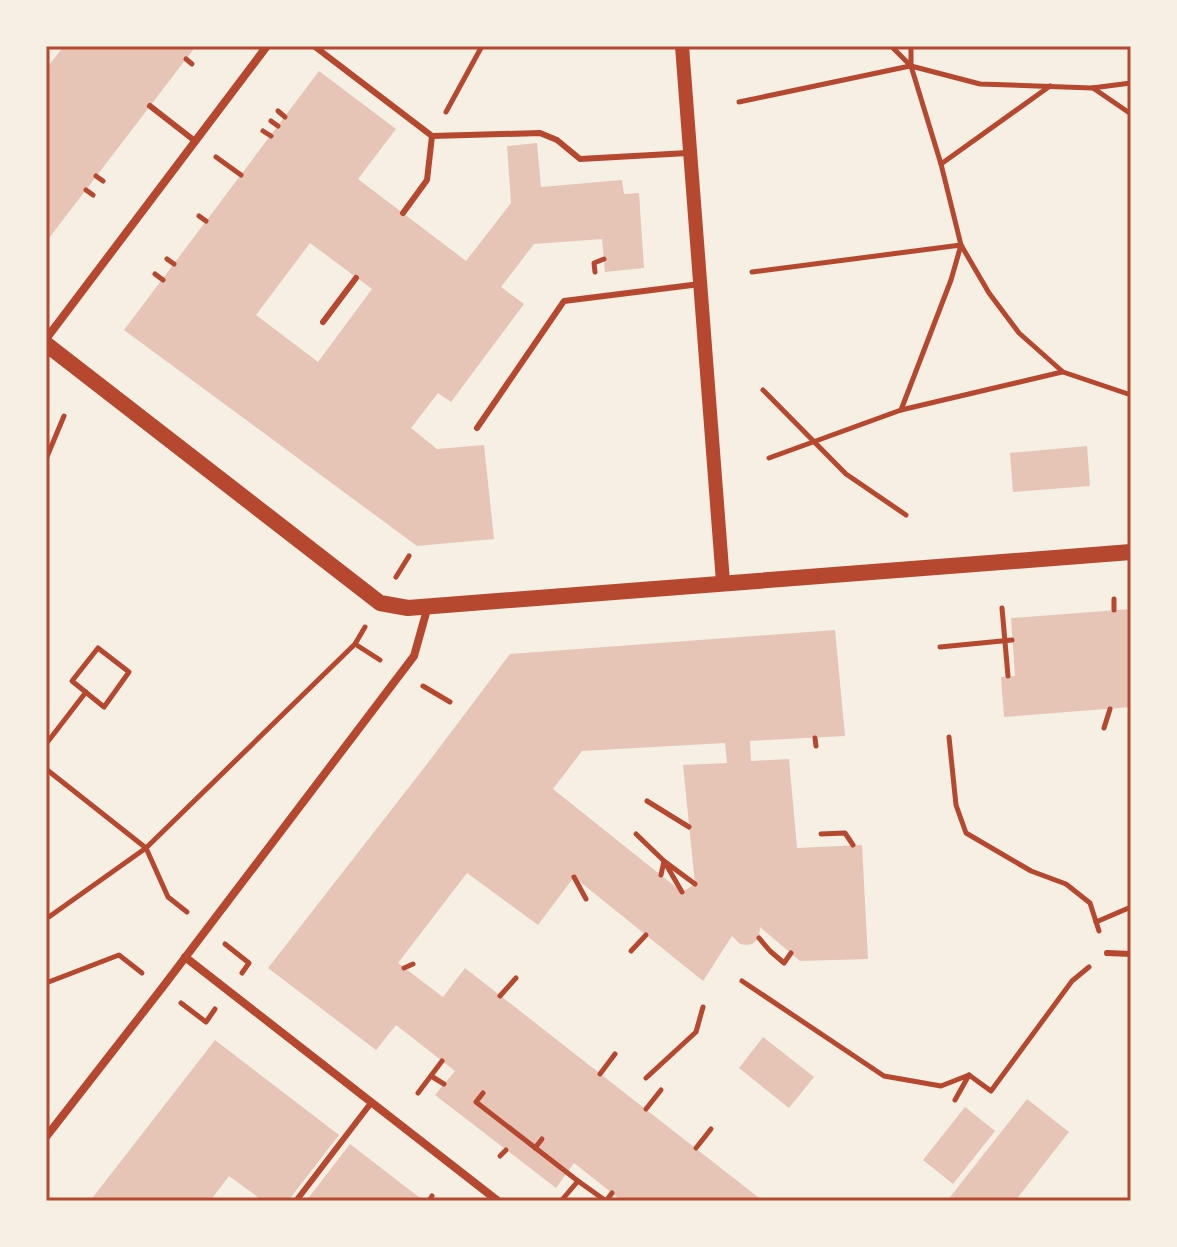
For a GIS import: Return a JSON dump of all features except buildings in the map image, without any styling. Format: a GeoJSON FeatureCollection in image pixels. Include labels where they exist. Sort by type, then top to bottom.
{"type":"FeatureCollection","features":[{"type":"Feature","properties":{"kind":"main road"},"geometry":{"type":"LineString","coordinates":[[46,342],[380,603],[408,608],[1131,552]]}},
{"type":"Feature","properties":{"kind":"street"},"geometry":{"type":"LineString","coordinates":[[46,342],[267,46]]}},
{"type":"Feature","properties":{"kind":"street"},"geometry":{"type":"LineString","coordinates":[[682,46],[723,582]]}},
{"type":"Feature","properties":{"kind":"street"},"geometry":{"type":"LineString","coordinates":[[46,1137],[414,656],[428,606]]}},
{"type":"Feature","properties":{"kind":"street"},"geometry":{"type":"LineString","coordinates":[[185,957],[498,1201]]}},
{"type":"Feature","properties":{"kind":"lane"},"geometry":{"type":"LineString","coordinates":[[314,46],[432,136],[540,133],[557,140],[580,159],[690,153]]}},
{"type":"Feature","properties":{"kind":"lane"},"geometry":{"type":"LineString","coordinates":[[150,106],[195,141]]}},
{"type":"Feature","properties":{"kind":"lane"},"geometry":{"type":"LineString","coordinates":[[403,213],[427,180],[432,136]]}},
{"type":"Feature","properties":{"kind":"lane"},"geometry":{"type":"LineString","coordinates":[[323,322],[356,278]]}},
{"type":"Feature","properties":{"kind":"lane"},"geometry":{"type":"LineString","coordinates":[[477,428],[564,301],[700,284]]}},
{"type":"Feature","properties":{"kind":"lane"},"geometry":{"type":"LineString","coordinates":[[1107,953],[1131,954]]}},
{"type":"Feature","properties":{"kind":"lane"},"geometry":{"type":"LineString","coordinates":[[296,1201],[371,1103]]}},
{"type":"Feature","properties":{"kind":"path"},"geometry":{"type":"LineString","coordinates":[[432,136],[482,46]]}},
{"type":"Feature","properties":{"kind":"path"},"geometry":{"type":"LineString","coordinates":[[891,46],[911,66]]}},
{"type":"Feature","properties":{"kind":"path"},"geometry":{"type":"LineString","coordinates":[[911,46],[911,66],[941,164],[961,245],[989,293],[1019,333],[1063,372],[1131,395]]}},
{"type":"Feature","properties":{"kind":"path"},"geometry":{"type":"LineString","coordinates":[[186,59],[192,64]]}},
{"type":"Feature","properties":{"kind":"path"},"geometry":{"type":"LineString","coordinates":[[739,102],[911,66],[980,84],[1092,88],[1131,83]]}},
{"type":"Feature","properties":{"kind":"path"},"geometry":{"type":"LineString","coordinates":[[941,164],[1050,86]]}},
{"type":"Feature","properties":{"kind":"path"},"geometry":{"type":"LineString","coordinates":[[1092,88],[1131,114]]}},
{"type":"Feature","properties":{"kind":"path"},"geometry":{"type":"LineString","coordinates":[[278,111],[285,117]]}},
{"type":"Feature","properties":{"kind":"path"},"geometry":{"type":"LineString","coordinates":[[271,121],[278,126]]}},
{"type":"Feature","properties":{"kind":"path"},"geometry":{"type":"LineString","coordinates":[[263,131],[271,136]]}},
{"type":"Feature","properties":{"kind":"path"},"geometry":{"type":"LineString","coordinates":[[96,176],[103,181]]}},
{"type":"Feature","properties":{"kind":"path"},"geometry":{"type":"LineString","coordinates":[[86,190],[93,195]]}},
{"type":"Feature","properties":{"kind":"path"},"geometry":{"type":"LineString","coordinates":[[199,216],[206,221]]}},
{"type":"Feature","properties":{"kind":"path"},"geometry":{"type":"LineString","coordinates":[[752,272],[961,245]]}},
{"type":"Feature","properties":{"kind":"path"},"geometry":{"type":"LineString","coordinates":[[901,410],[951,280],[961,245]]}},
{"type":"Feature","properties":{"kind":"path"},"geometry":{"type":"LineString","coordinates":[[167,259],[174,264]]}},
{"type":"Feature","properties":{"kind":"path"},"geometry":{"type":"LineString","coordinates":[[155,274],[163,280]]}},
{"type":"Feature","properties":{"kind":"path"},"geometry":{"type":"LineString","coordinates":[[769,458],[901,410],[1063,372]]}},
{"type":"Feature","properties":{"kind":"path"},"geometry":{"type":"LineString","coordinates":[[763,390],[846,474],[906,515]]}},
{"type":"Feature","properties":{"kind":"path"},"geometry":{"type":"LineString","coordinates":[[46,459],[64,416]]}},
{"type":"Feature","properties":{"kind":"path"},"geometry":{"type":"LineString","coordinates":[[1114,599],[1114,610]]}},
{"type":"Feature","properties":{"kind":"path"},"geometry":{"type":"LineString","coordinates":[[1002,608],[1008,676]]}},
{"type":"Feature","properties":{"kind":"path"},"geometry":{"type":"LineString","coordinates":[[940,647],[1012,640]]}},
{"type":"Feature","properties":{"kind":"path"},"geometry":{"type":"LineString","coordinates":[[46,919],[146,848],[355,644]]}},
{"type":"Feature","properties":{"kind":"path"},"geometry":{"type":"LineString","coordinates":[[98,648],[129,672],[104,707],[86,692],[72,681],[98,648]]}},
{"type":"Feature","properties":{"kind":"path"},"geometry":{"type":"LineString","coordinates":[[46,744],[86,692]]}},
{"type":"Feature","properties":{"kind":"path"},"geometry":{"type":"LineString","coordinates":[[1104,728],[1110,709]]}},
{"type":"Feature","properties":{"kind":"path"},"geometry":{"type":"LineString","coordinates":[[949,737],[956,805],[966,833],[1031,871],[1066,884],[1090,903],[1107,953],[1072,981],[991,1091],[969,1075]]}},
{"type":"Feature","properties":{"kind":"path"},"geometry":{"type":"LineString","coordinates":[[815,738],[816,746]]}},
{"type":"Feature","properties":{"kind":"path"},"geometry":{"type":"LineString","coordinates":[[46,769],[146,848],[168,897]]}},
{"type":"Feature","properties":{"kind":"path"},"geometry":{"type":"LineString","coordinates":[[647,801],[689,827]]}},
{"type":"Feature","properties":{"kind":"path"},"geometry":{"type":"LineString","coordinates":[[821,834],[845,833],[853,845]]}},
{"type":"Feature","properties":{"kind":"path"},"geometry":{"type":"LineString","coordinates":[[636,834],[664,861],[695,884]]}},
{"type":"Feature","properties":{"kind":"path"},"geometry":{"type":"LineString","coordinates":[[661,875],[664,861]]}},
{"type":"Feature","properties":{"kind":"path"},"geometry":{"type":"LineString","coordinates":[[664,861],[682,892]]}},
{"type":"Feature","properties":{"kind":"path"},"geometry":{"type":"LineString","coordinates":[[574,877],[586,899]]}},
{"type":"Feature","properties":{"kind":"path"},"geometry":{"type":"LineString","coordinates":[[1096,922],[1131,907]]}},
{"type":"Feature","properties":{"kind":"path"},"geometry":{"type":"LineString","coordinates":[[631,951],[646,935]]}},
{"type":"Feature","properties":{"kind":"path"},"geometry":{"type":"LineString","coordinates":[[759,938],[784,963],[791,953]]}},
{"type":"Feature","properties":{"kind":"path"},"geometry":{"type":"LineString","coordinates":[[46,983],[119,955]]}},
{"type":"Feature","properties":{"kind":"path"},"geometry":{"type":"LineString","coordinates":[[404,968],[413,964]]}},
{"type":"Feature","properties":{"kind":"path"},"geometry":{"type":"LineString","coordinates":[[500,996],[516,978]]}},
{"type":"Feature","properties":{"kind":"path"},"geometry":{"type":"LineString","coordinates":[[742,981],[884,1076],[941,1086],[969,1075]]}},
{"type":"Feature","properties":{"kind":"path"},"geometry":{"type":"LineString","coordinates":[[646,1078],[696,1032],[703,1007]]}},
{"type":"Feature","properties":{"kind":"path"},"geometry":{"type":"LineString","coordinates":[[600,1074],[615,1054]]}},
{"type":"Feature","properties":{"kind":"path"},"geometry":{"type":"LineString","coordinates":[[418,1093],[442,1061]]}},
{"type":"Feature","properties":{"kind":"path"},"geometry":{"type":"LineString","coordinates":[[955,1100],[969,1075]]}},
{"type":"Feature","properties":{"kind":"path"},"geometry":{"type":"LineString","coordinates":[[431,1076],[444,1084]]}},
{"type":"Feature","properties":{"kind":"path"},"geometry":{"type":"LineString","coordinates":[[646,1109],[661,1090]]}},
{"type":"Feature","properties":{"kind":"path"},"geometry":{"type":"LineString","coordinates":[[483,1093],[476,1102],[535,1148],[606,1201],[612,1193]]}},
{"type":"Feature","properties":{"kind":"path"},"geometry":{"type":"LineString","coordinates":[[696,1148],[711,1129]]}},
{"type":"Feature","properties":{"kind":"path"},"geometry":{"type":"LineString","coordinates":[[535,1148],[542,1139]]}},
{"type":"Feature","properties":{"kind":"path"},"geometry":{"type":"LineString","coordinates":[[500,1156],[506,1150]]}},
{"type":"Feature","properties":{"kind":"path"},"geometry":{"type":"LineString","coordinates":[[561,1201],[578,1181]]}}]}
